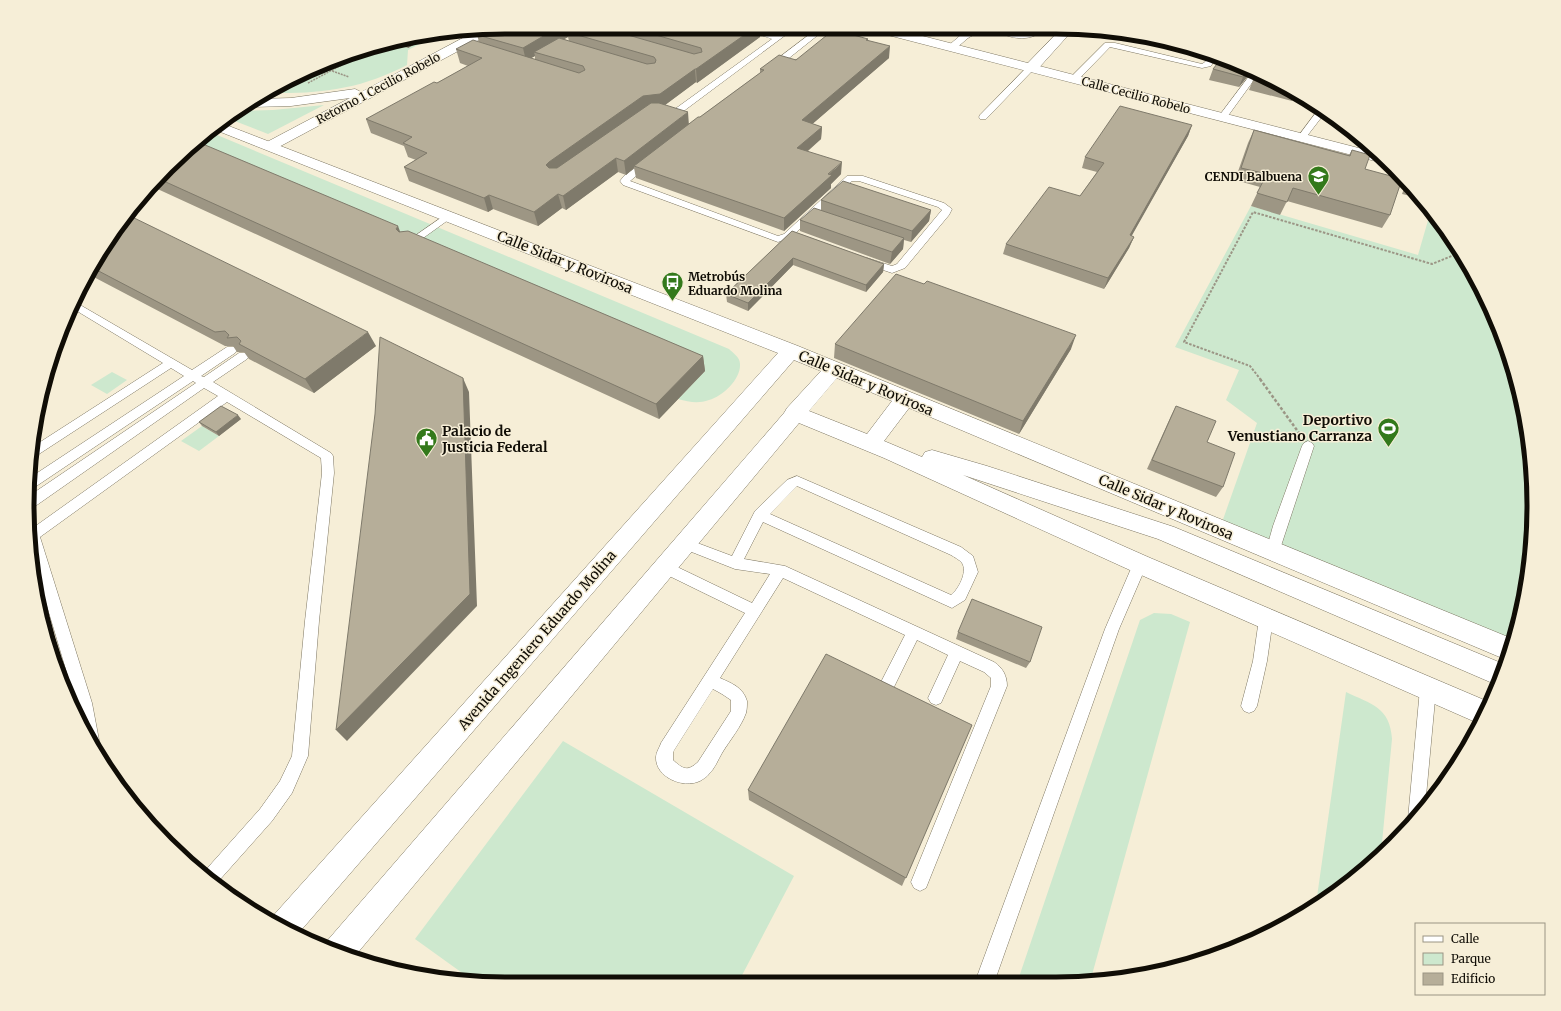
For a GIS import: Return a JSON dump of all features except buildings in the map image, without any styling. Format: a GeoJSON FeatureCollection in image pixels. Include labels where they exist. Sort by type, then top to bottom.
{"type":"FeatureCollection","features":[{"type":"Feature","properties":{"kind":"street","name":"Calle Cecilio Robelo"},"geometry":{"type":"LineString","coordinates":[[905,34],[951,48],[1371,156]]}},
{"type":"Feature","properties":{"kind":"street"},"geometry":{"type":"LineString","coordinates":[[1031,68],[1063,34]]}},
{"type":"Feature","properties":{"kind":"street","name":"Retorno 1 Cecilio Robelo"},"geometry":{"type":"LineString","coordinates":[[270,146],[478,35]]}},
{"type":"Feature","properties":{"kind":"street"},"geometry":{"type":"LineString","coordinates":[[259,104],[327,98],[355,93],[385,84]]}},
{"type":"Feature","properties":{"kind":"street","name":"Calle Sidar y Rovirosa"},"geometry":{"type":"LineString","coordinates":[[223,128],[833,368],[1505,647]]}},
{"type":"Feature","properties":{"kind":"street","name":"Avenida Ingeniero Eduardo Molina"},"geometry":{"type":"LineString","coordinates":[[287,923],[791,351]]}},
{"type":"Feature","properties":{"kind":"street"},"geometry":{"type":"LineString","coordinates":[[342,947],[833,368]]}},
{"type":"Feature","properties":{"kind":"street"},"geometry":{"type":"LineString","coordinates":[[881,448],[905,398]]}},
{"type":"Feature","properties":{"kind":"street"},"geometry":{"type":"LineString","coordinates":[[794,414],[881,448],[1140,564],[1479,711]]}},
{"type":"Feature","properties":{"kind":"street"},"geometry":{"type":"LineString","coordinates":[[980,430],[1166,533]]}},
{"type":"Feature","properties":{"kind":"street"},"geometry":{"type":"LineString","coordinates":[[881,448],[933,458],[987,474],[1166,533]]}},
{"type":"Feature","properties":{"kind":"street","name":"Calle Sidar y Rovirosa"},"geometry":{"type":"LineString","coordinates":[[1166,533],[1496,673]]}},
{"type":"Feature","properties":{"kind":"lane"},"geometry":{"type":"LineString","coordinates":[[763,34],[777,38]]}},
{"type":"Feature","properties":{"kind":"lane"},"geometry":{"type":"LineString","coordinates":[[653,111],[670,113],[678,111],[782,34]]}},
{"type":"Feature","properties":{"kind":"lane"},"geometry":{"type":"LineString","coordinates":[[764,74],[815,34]]}},
{"type":"Feature","properties":{"kind":"lane"},"geometry":{"type":"LineString","coordinates":[[951,48],[969,34]]}},
{"type":"Feature","properties":{"kind":"lane"},"geometry":{"type":"LineString","coordinates":[[1014,34],[1026,37],[1034,34]]}},
{"type":"Feature","properties":{"kind":"lane"},"geometry":{"type":"LineString","coordinates":[[458,45],[474,50]]}},
{"type":"Feature","properties":{"kind":"lane"},"geometry":{"type":"LineString","coordinates":[[1074,79],[1108,45],[1115,45],[1202,66],[1208,64],[1211,60]]}},
{"type":"Feature","properties":{"kind":"lane"},"geometry":{"type":"LineString","coordinates":[[983,116],[1031,68]]}},
{"type":"Feature","properties":{"kind":"lane"},"geometry":{"type":"LineString","coordinates":[[1222,118],[1252,77]]}},
{"type":"Feature","properties":{"kind":"lane"},"geometry":{"type":"LineString","coordinates":[[1301,138],[1319,114]]}},
{"type":"Feature","properties":{"kind":"lane"},"geometry":{"type":"LineString","coordinates":[[658,154],[627,178],[625,181],[626,183],[773,238],[783,238],[794,234],[847,180],[855,177],[945,206],[947,211],[946,214],[912,248],[901,266],[892,270],[857,258]]}},
{"type":"Feature","properties":{"kind":"lane"},"geometry":{"type":"LineString","coordinates":[[404,241],[443,214]]}},
{"type":"Feature","properties":{"kind":"lane"},"geometry":{"type":"LineString","coordinates":[[78,307],[327,456],[328,473],[312,621],[300,756],[286,787],[266,815],[212,875]]}},
{"type":"Feature","properties":{"kind":"lane"},"geometry":{"type":"LineString","coordinates":[[35,481],[231,350]]}},
{"type":"Feature","properties":{"kind":"lane"},"geometry":{"type":"LineString","coordinates":[[34,499],[243,356]]}},
{"type":"Feature","properties":{"kind":"lane"},"geometry":{"type":"LineString","coordinates":[[37,449],[171,362]]}},
{"type":"Feature","properties":{"kind":"lane"},"geometry":{"type":"LineString","coordinates":[[35,534],[227,396]]}},
{"type":"Feature","properties":{"kind":"lane"},"geometry":{"type":"LineString","coordinates":[[1273,551],[1280,526],[1308,446]]}},
{"type":"Feature","properties":{"kind":"lane"},"geometry":{"type":"LineString","coordinates":[[735,564],[760,515],[792,483],[797,481],[956,551],[968,560],[971,572],[960,596],[952,602],[760,515]]}},
{"type":"Feature","properties":{"kind":"lane"},"geometry":{"type":"LineString","coordinates":[[684,543],[735,564],[780,570],[989,666],[996,672],[1000,679],[999,686],[920,882]]}},
{"type":"Feature","properties":{"kind":"lane"},"geometry":{"type":"LineString","coordinates":[[36,550],[84,703],[88,723]]}},
{"type":"Feature","properties":{"kind":"lane"},"geometry":{"type":"LineString","coordinates":[[986,977],[1112,629],[1140,564]]}},
{"type":"Feature","properties":{"kind":"lane"},"geometry":{"type":"LineString","coordinates":[[664,567],[755,611]]}},
{"type":"Feature","properties":{"kind":"lane"},"geometry":{"type":"LineString","coordinates":[[710,681],[732,691],[739,697],[741,705],[704,768],[698,775],[688,778],[680,775],[665,764],[664,756],[667,748],[780,570]]}},
{"type":"Feature","properties":{"kind":"lane"},"geometry":{"type":"LineString","coordinates":[[1249,706],[1260,661],[1266,619]]}},
{"type":"Feature","properties":{"kind":"lane"},"geometry":{"type":"LineString","coordinates":[[888,684],[914,631]]}},
{"type":"Feature","properties":{"kind":"lane"},"geometry":{"type":"LineString","coordinates":[[936,698],[957,652]]}},
{"type":"Feature","properties":{"kind":"lane"},"geometry":{"type":"LineString","coordinates":[[1417,808],[1428,689]]}},
{"type":"Feature","properties":{"kind":"path"},"geometry":{"type":"LineString","coordinates":[[306,84],[350,61]]}},
{"type":"Feature","properties":{"kind":"path"},"geometry":{"type":"LineString","coordinates":[[1308,446],[1250,366],[1184,342],[1253,212],[1432,264],[1455,255]]}},
{"type":"Feature","properties":{"kind":"green space"},"geometry":{"type":"Polygon","coordinates":[[[425,41],[408,50],[407,65],[373,80],[357,85],[323,91],[278,93],[325,70],[354,59],[383,50],[425,41]]]}},
{"type":"Feature","properties":{"kind":"green space"},"geometry":{"type":"Polygon","coordinates":[[[324,105],[268,134],[233,120],[248,111],[273,110],[324,105]]]}},
{"type":"Feature","properties":{"kind":"green space"},"geometry":{"type":"Polygon","coordinates":[[[215,134],[729,349],[739,359],[740,370],[738,375],[730,386],[720,395],[705,401],[697,402],[678,399],[705,371],[195,151],[215,134]]]}},
{"type":"Feature","properties":{"kind":"green space","name":"Deportivo Venustiano Carranza"},"geometry":{"type":"Polygon","coordinates":[[[1251,206],[1418,255],[1429,217],[1464,270],[1491,325],[1511,383],[1518,414],[1526,475],[1526,536],[1518,597],[1506,643],[1220,528],[1257,423],[1226,400],[1239,370],[1175,347],[1251,206]]]}},
{"type":"Feature","properties":{"kind":"green space"},"geometry":{"type":"Polygon","coordinates":[[[112,372],[127,380],[107,394],[91,385],[112,372]]]}},
{"type":"Feature","properties":{"kind":"green space"},"geometry":{"type":"Polygon","coordinates":[[[202,426],[219,436],[199,451],[181,441],[202,426]]]}},
{"type":"Feature","properties":{"kind":"green space"},"geometry":{"type":"Polygon","coordinates":[[[1154,613],[1171,614],[1190,622],[1092,975],[1019,977],[1140,620],[1154,613]]]}},
{"type":"Feature","properties":{"kind":"green space"},"geometry":{"type":"Polygon","coordinates":[[[1346,692],[1378,708],[1383,713],[1390,728],[1392,739],[1382,846],[1343,880],[1317,898],[1346,692]]]}},
{"type":"Feature","properties":{"kind":"green space"},"geometry":{"type":"Polygon","coordinates":[[[563,741],[794,876],[741,977],[506,977],[465,975],[415,939],[563,741]]]}},
{"type":"Feature","properties":{"kind":"place","name":"CENDI Balbuena"},"geometry":{"type":"Point","coordinates":[1318,196]}},
{"type":"Feature","properties":{"kind":"place","name":"Metrobús Eduardo Molina"},"geometry":{"type":"Point","coordinates":[673,302]}},
{"type":"Feature","properties":{"kind":"place","name":"Deportivo Venustiano Carranza"},"geometry":{"type":"Point","coordinates":[1388,448]}},
{"type":"Feature","properties":{"kind":"place","name":"Palacio de Justicia Federal"},"geometry":{"type":"Point","coordinates":[426,458]}}]}
